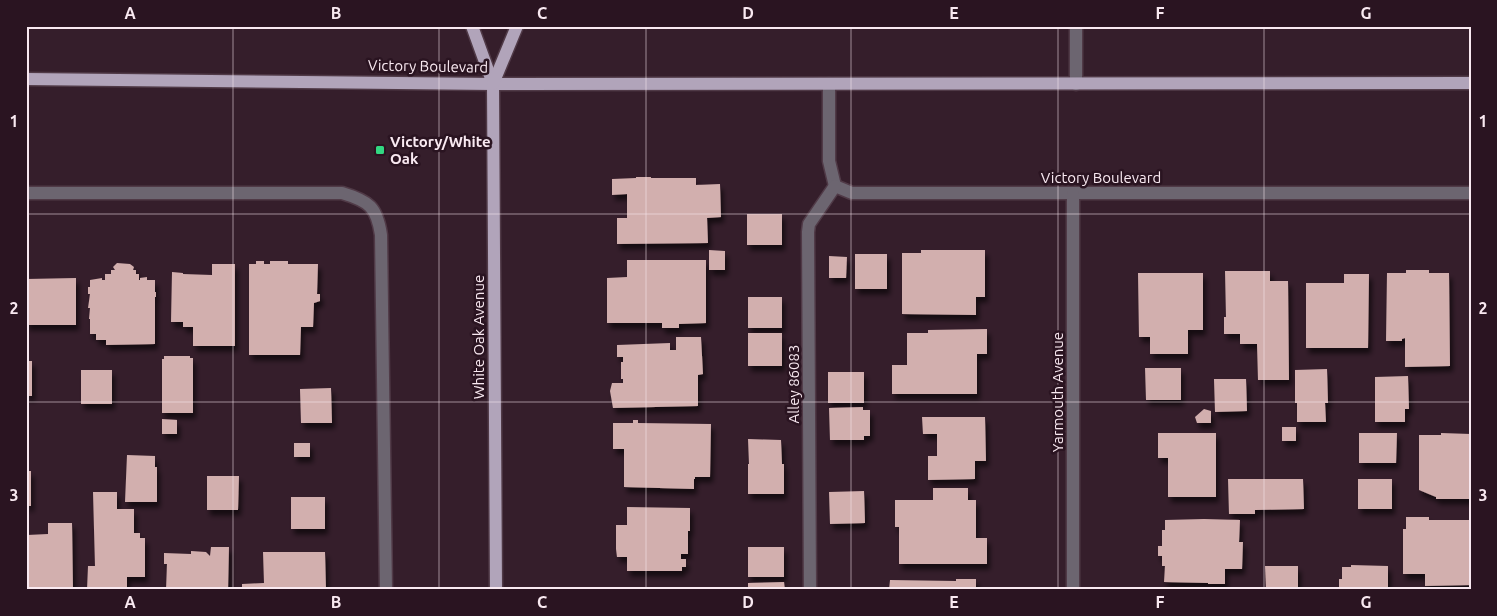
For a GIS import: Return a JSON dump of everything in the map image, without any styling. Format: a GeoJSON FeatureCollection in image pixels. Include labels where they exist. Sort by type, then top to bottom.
{"type":"FeatureCollection","features":[{"type":"Feature","properties":{"kind":"main road","name":"White Oak Avenue"},"geometry":{"type":"LineString","coordinates":[[472,26],[494,84],[496,590]]}},
{"type":"Feature","properties":{"kind":"main road","name":"White Oak Avenue"},"geometry":{"type":"LineString","coordinates":[[494,84],[518,26]]}},
{"type":"Feature","properties":{"kind":"main road","name":"Victory Boulevard"},"geometry":{"type":"LineString","coordinates":[[26,79],[494,84],[1471,84]]}},
{"type":"Feature","properties":{"kind":"street"},"geometry":{"type":"LineString","coordinates":[[1076,26],[1076,84]]}},
{"type":"Feature","properties":{"kind":"street"},"geometry":{"type":"LineString","coordinates":[[829,84],[829,161],[835,186]]}},
{"type":"Feature","properties":{"kind":"street","name":"Victory Boulevard"},"geometry":{"type":"LineString","coordinates":[[835,186],[852,193],[1471,193]]}},
{"type":"Feature","properties":{"kind":"street","name":"Alley 86083"},"geometry":{"type":"LineString","coordinates":[[810,590],[808,232],[810,224],[835,186]]}},
{"type":"Feature","properties":{"kind":"street"},"geometry":{"type":"LineString","coordinates":[[26,193],[342,193],[357,197],[370,206],[378,220],[381,236],[386,590]]}},
{"type":"Feature","properties":{"kind":"street","name":"Yarmouth Avenue"},"geometry":{"type":"LineString","coordinates":[[1073,194],[1073,590]]}},
{"type":"Feature","properties":{"kind":"building"},"geometry":{"type":"Polygon","coordinates":[[[636,177],[696,178],[696,185],[720,184],[721,217],[707,218],[708,243],[617,244],[617,218],[627,218],[627,194],[612,195],[612,179],[636,177]]]}},
{"type":"Feature","properties":{"kind":"building"},"geometry":{"type":"Polygon","coordinates":[[[747,214],[782,214],[782,245],[747,245],[747,214]]]}},
{"type":"Feature","properties":{"kind":"building"},"geometry":{"type":"Polygon","coordinates":[[[709,250],[725,251],[725,270],[709,270],[709,250]]]}},
{"type":"Feature","properties":{"kind":"building"},"geometry":{"type":"Polygon","coordinates":[[[921,250],[985,250],[985,297],[976,297],[976,315],[902,314],[902,253],[921,253],[921,250]]]}},
{"type":"Feature","properties":{"kind":"building"},"geometry":{"type":"Polygon","coordinates":[[[855,254],[887,254],[887,289],[855,289],[855,254]]]}},
{"type":"Feature","properties":{"kind":"building"},"geometry":{"type":"Polygon","coordinates":[[[829,256],[847,257],[846,278],[829,278],[829,256]]]}},
{"type":"Feature","properties":{"kind":"building"},"geometry":{"type":"Polygon","coordinates":[[[627,260],[706,260],[706,323],[679,324],[679,328],[662,328],[662,323],[607,323],[607,278],[627,277],[627,260]]]}},
{"type":"Feature","properties":{"kind":"building"},"geometry":{"type":"Polygon","coordinates":[[[256,261],[264,261],[264,264],[270,264],[270,261],[288,261],[288,264],[318,264],[317,294],[320,294],[320,301],[314,303],[313,327],[301,327],[300,355],[249,355],[249,264],[256,264],[256,261]]]}},
{"type":"Feature","properties":{"kind":"building"},"geometry":{"type":"Polygon","coordinates":[[[117,263],[130,264],[134,267],[133,270],[136,270],[136,274],[139,274],[139,280],[140,278],[147,277],[147,280],[155,280],[155,344],[106,345],[106,340],[96,340],[96,334],[90,334],[90,308],[88,308],[90,294],[88,294],[88,287],[90,287],[90,280],[102,278],[102,280],[105,280],[105,274],[111,274],[111,270],[115,270],[113,267],[117,263]]]}},
{"type":"Feature","properties":{"kind":"building"},"geometry":{"type":"Polygon","coordinates":[[[212,264],[235,264],[235,346],[193,346],[193,327],[183,327],[183,322],[171,322],[172,272],[212,275],[212,264]]]}},
{"type":"Feature","properties":{"kind":"building"},"geometry":{"type":"Polygon","coordinates":[[[1406,270],[1429,270],[1429,273],[1449,273],[1450,366],[1405,367],[1405,338],[1402,341],[1386,341],[1387,273],[1406,273],[1406,270]]]}},
{"type":"Feature","properties":{"kind":"building"},"geometry":{"type":"Polygon","coordinates":[[[1225,271],[1270,271],[1270,281],[1288,281],[1289,380],[1258,380],[1257,344],[1240,344],[1240,334],[1224,334],[1224,317],[1226,317],[1225,271]]]}},
{"type":"Feature","properties":{"kind":"building"},"geometry":{"type":"Polygon","coordinates":[[[1138,273],[1203,273],[1203,330],[1188,330],[1188,354],[1150,354],[1150,337],[1139,337],[1138,273]]]}},
{"type":"Feature","properties":{"kind":"building"},"geometry":{"type":"Polygon","coordinates":[[[1344,274],[1369,274],[1368,348],[1306,348],[1306,283],[1344,283],[1344,274]]]}},
{"type":"Feature","properties":{"kind":"building"},"geometry":{"type":"Polygon","coordinates":[[[76,278],[76,325],[26,325],[26,279],[76,278]]]}},
{"type":"Feature","properties":{"kind":"building"},"geometry":{"type":"Polygon","coordinates":[[[748,297],[782,297],[782,328],[748,328],[748,297]]]}},
{"type":"Feature","properties":{"kind":"building"},"geometry":{"type":"Polygon","coordinates":[[[987,329],[987,354],[977,354],[977,394],[892,394],[892,365],[907,365],[907,333],[928,333],[928,330],[987,329]]]}},
{"type":"Feature","properties":{"kind":"building"},"geometry":{"type":"Polygon","coordinates":[[[748,333],[782,333],[782,366],[748,366],[748,333]]]}},
{"type":"Feature","properties":{"kind":"building"},"geometry":{"type":"Polygon","coordinates":[[[676,337],[701,337],[703,374],[698,375],[698,406],[613,408],[610,391],[612,383],[623,383],[623,379],[621,379],[621,362],[623,362],[623,357],[617,357],[617,345],[670,343],[670,350],[676,350],[676,337]]]}},
{"type":"Feature","properties":{"kind":"building"},"geometry":{"type":"Polygon","coordinates":[[[164,356],[190,356],[190,358],[193,358],[193,413],[162,413],[162,359],[164,359],[164,356]]]}},
{"type":"Feature","properties":{"kind":"building"},"geometry":{"type":"Polygon","coordinates":[[[26,361],[32,361],[32,396],[26,396],[26,361]]]}},
{"type":"Feature","properties":{"kind":"building"},"geometry":{"type":"Polygon","coordinates":[[[1145,368],[1181,368],[1181,400],[1146,400],[1145,368]]]}},
{"type":"Feature","properties":{"kind":"building"},"geometry":{"type":"Polygon","coordinates":[[[1327,369],[1328,403],[1325,403],[1326,422],[1297,422],[1295,370],[1327,369]]]}},
{"type":"Feature","properties":{"kind":"building"},"geometry":{"type":"Polygon","coordinates":[[[81,370],[112,370],[112,404],[81,404],[81,370]]]}},
{"type":"Feature","properties":{"kind":"building"},"geometry":{"type":"Polygon","coordinates":[[[828,372],[864,372],[864,403],[828,403],[828,372]]]}},
{"type":"Feature","properties":{"kind":"building"},"geometry":{"type":"Polygon","coordinates":[[[1408,376],[1409,409],[1405,409],[1405,422],[1375,422],[1375,377],[1408,376]]]}},
{"type":"Feature","properties":{"kind":"building"},"geometry":{"type":"Polygon","coordinates":[[[1214,379],[1246,379],[1247,411],[1215,412],[1214,379]]]}},
{"type":"Feature","properties":{"kind":"building"},"geometry":{"type":"Polygon","coordinates":[[[331,388],[332,423],[301,423],[300,389],[331,388]]]}},
{"type":"Feature","properties":{"kind":"building"},"geometry":{"type":"Polygon","coordinates":[[[863,407],[863,410],[870,410],[870,436],[864,436],[864,440],[830,440],[829,408],[863,407]]]}},
{"type":"Feature","properties":{"kind":"building"},"geometry":{"type":"Polygon","coordinates":[[[1204,409],[1211,411],[1211,423],[1197,423],[1195,417],[1204,409]]]}},
{"type":"Feature","properties":{"kind":"building"},"geometry":{"type":"Polygon","coordinates":[[[922,417],[985,417],[986,461],[975,461],[975,479],[928,480],[928,456],[937,456],[937,434],[923,434],[922,417]]]}},
{"type":"Feature","properties":{"kind":"building"},"geometry":{"type":"Polygon","coordinates":[[[162,419],[177,420],[177,434],[162,434],[162,419]]]}},
{"type":"Feature","properties":{"kind":"building"},"geometry":{"type":"Polygon","coordinates":[[[633,420],[638,420],[638,423],[711,424],[710,477],[695,477],[694,489],[624,487],[624,449],[613,449],[613,423],[633,423],[633,420]]]}},
{"type":"Feature","properties":{"kind":"building"},"geometry":{"type":"Polygon","coordinates":[[[1282,427],[1296,427],[1296,441],[1282,441],[1282,427]]]}},
{"type":"Feature","properties":{"kind":"building"},"geometry":{"type":"Polygon","coordinates":[[[1158,433],[1216,433],[1216,497],[1168,497],[1168,458],[1158,458],[1158,433]]]}},
{"type":"Feature","properties":{"kind":"building"},"geometry":{"type":"Polygon","coordinates":[[[1359,433],[1397,433],[1396,463],[1359,463],[1359,433]]]}},
{"type":"Feature","properties":{"kind":"building"},"geometry":{"type":"Polygon","coordinates":[[[1441,433],[1471,434],[1471,499],[1436,499],[1436,497],[1419,490],[1419,435],[1441,435],[1441,433]]]}},
{"type":"Feature","properties":{"kind":"building"},"geometry":{"type":"Polygon","coordinates":[[[748,439],[781,440],[782,464],[784,464],[784,494],[748,494],[748,439]]]}},
{"type":"Feature","properties":{"kind":"building"},"geometry":{"type":"Polygon","coordinates":[[[294,443],[310,443],[310,457],[294,457],[294,443]]]}},
{"type":"Feature","properties":{"kind":"building"},"geometry":{"type":"Polygon","coordinates":[[[127,455],[155,456],[155,467],[157,467],[157,502],[125,502],[127,455]]]}},
{"type":"Feature","properties":{"kind":"building"},"geometry":{"type":"Polygon","coordinates":[[[26,471],[31,471],[31,506],[26,506],[26,471]]]}},
{"type":"Feature","properties":{"kind":"building"},"geometry":{"type":"Polygon","coordinates":[[[207,476],[239,476],[238,510],[207,510],[207,476]]]}},
{"type":"Feature","properties":{"kind":"building"},"geometry":{"type":"Polygon","coordinates":[[[1228,479],[1303,479],[1304,509],[1255,510],[1255,514],[1229,514],[1228,479]]]}},
{"type":"Feature","properties":{"kind":"building"},"geometry":{"type":"Polygon","coordinates":[[[1358,479],[1392,479],[1392,509],[1358,509],[1358,479]]]}},
{"type":"Feature","properties":{"kind":"building"},"geometry":{"type":"Polygon","coordinates":[[[933,488],[968,488],[968,500],[976,500],[976,538],[987,538],[987,564],[899,564],[899,527],[895,527],[895,500],[933,500],[933,488]]]}},
{"type":"Feature","properties":{"kind":"building"},"geometry":{"type":"Polygon","coordinates":[[[864,491],[865,523],[830,524],[829,492],[864,491]]]}},
{"type":"Feature","properties":{"kind":"building"},"geometry":{"type":"Polygon","coordinates":[[[93,492],[117,492],[117,509],[134,509],[134,533],[140,533],[140,538],[145,538],[145,577],[127,577],[127,590],[87,590],[88,566],[95,566],[93,492]]]}},
{"type":"Feature","properties":{"kind":"building"},"geometry":{"type":"Polygon","coordinates":[[[291,497],[325,497],[325,529],[291,529],[291,497]]]}},
{"type":"Feature","properties":{"kind":"building"},"geometry":{"type":"Polygon","coordinates":[[[627,507],[690,508],[688,554],[681,554],[681,559],[686,559],[686,567],[682,567],[682,571],[627,571],[627,557],[617,557],[616,525],[627,525],[627,507]]]}},
{"type":"Feature","properties":{"kind":"building"},"geometry":{"type":"Polygon","coordinates":[[[1406,517],[1429,517],[1429,520],[1471,520],[1471,585],[1425,586],[1425,574],[1403,574],[1403,529],[1406,529],[1406,517]]]}},
{"type":"Feature","properties":{"kind":"building"},"geometry":{"type":"Polygon","coordinates":[[[1165,520],[1240,520],[1239,542],[1243,542],[1242,569],[1225,569],[1225,584],[1164,582],[1165,566],[1162,566],[1162,556],[1158,556],[1158,546],[1162,546],[1162,530],[1165,530],[1165,520]]]}},
{"type":"Feature","properties":{"kind":"building"},"geometry":{"type":"Polygon","coordinates":[[[48,523],[72,523],[73,590],[26,590],[27,535],[48,534],[48,523]]]}},
{"type":"Feature","properties":{"kind":"building"},"geometry":{"type":"Polygon","coordinates":[[[211,547],[229,547],[228,590],[166,590],[167,564],[164,564],[164,553],[191,554],[191,551],[206,552],[210,556],[211,547]]]}},
{"type":"Feature","properties":{"kind":"building"},"geometry":{"type":"Polygon","coordinates":[[[748,547],[784,547],[784,577],[748,577],[748,547]]]}},
{"type":"Feature","properties":{"kind":"building"},"geometry":{"type":"Polygon","coordinates":[[[263,552],[325,552],[326,590],[242,590],[242,584],[264,583],[263,552]]]}},
{"type":"Feature","properties":{"kind":"building"},"geometry":{"type":"Polygon","coordinates":[[[1351,565],[1388,566],[1388,590],[1339,590],[1339,579],[1342,579],[1342,567],[1351,567],[1351,565]]]}},
{"type":"Feature","properties":{"kind":"building"},"geometry":{"type":"Polygon","coordinates":[[[1265,566],[1298,566],[1298,590],[1266,590],[1265,566]]]}},
{"type":"Feature","properties":{"kind":"building"},"geometry":{"type":"Polygon","coordinates":[[[956,579],[976,579],[976,590],[889,590],[890,580],[956,581],[956,579]]]}},
{"type":"Feature","properties":{"kind":"building"},"geometry":{"type":"Polygon","coordinates":[[[784,582],[785,590],[748,590],[748,583],[784,582]]]}},
{"type":"Feature","properties":{"kind":"place","name":"Victory/White Oak"},"geometry":{"type":"Point","coordinates":[380,150]}}]}
